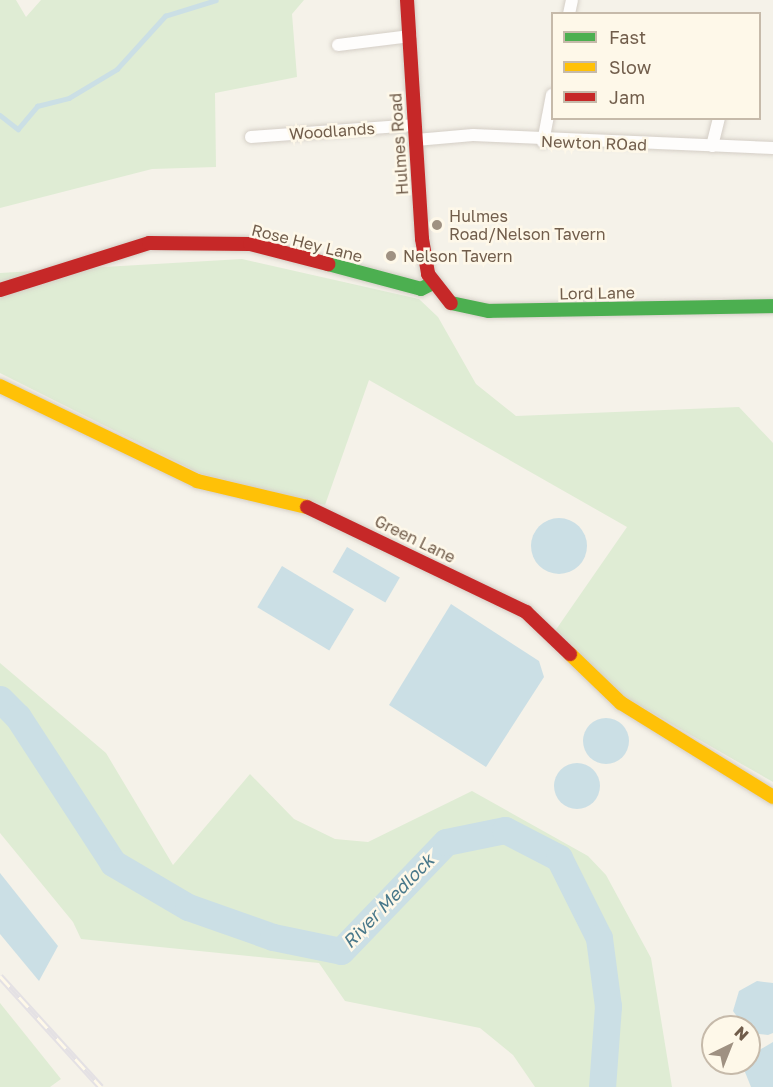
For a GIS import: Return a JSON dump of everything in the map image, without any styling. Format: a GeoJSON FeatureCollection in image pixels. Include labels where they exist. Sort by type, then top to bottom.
{"type":"FeatureCollection","features":[{"type":"Feature","properties":{"kind":"street","name":"Hulmes Road"},"geometry":{"type":"LineString","coordinates":[[407,0],[413,125],[416,140],[422,239],[431,284]]}},
{"type":"Feature","properties":{"kind":"street"},"geometry":{"type":"LineString","coordinates":[[338,45],[410,36]]}},
{"type":"Feature","properties":{"kind":"street"},"geometry":{"type":"LineString","coordinates":[[543,142],[551,100]]}},
{"type":"Feature","properties":{"kind":"street"},"geometry":{"type":"LineString","coordinates":[[712,146],[718,120]]}},
{"type":"Feature","properties":{"kind":"street","name":"Woodlands"},"geometry":{"type":"LineString","coordinates":[[251,137],[413,125]]}},
{"type":"Feature","properties":{"kind":"street","name":"Newton ROad"},"geometry":{"type":"LineString","coordinates":[[416,140],[473,135],[543,142],[773,148]]}},
{"type":"Feature","properties":{"kind":"street","name":"Rose Hey Lane"},"geometry":{"type":"LineString","coordinates":[[0,290],[149,243],[193,242],[250,244],[421,289],[431,284]]}},
{"type":"Feature","properties":{"kind":"street","name":"Lord Lane"},"geometry":{"type":"LineString","coordinates":[[431,284],[450,303],[489,311],[773,306]]}},
{"type":"Feature","properties":{"kind":"street","name":"Green Lane"},"geometry":{"type":"LineString","coordinates":[[0,386],[197,481],[309,507],[526,612],[621,703],[773,797]]}},
{"type":"Feature","properties":{"kind":"green space"},"geometry":{"type":"Polygon","coordinates":[[[0,0],[16,0],[26,17],[41,0],[304,0],[292,14],[297,77],[215,93],[216,167],[152,169],[0,208],[0,0]]]}},
{"type":"Feature","properties":{"kind":"green space"},"geometry":{"type":"Polygon","coordinates":[[[242,259],[419,299],[438,317],[476,384],[516,416],[739,407],[773,443],[773,782],[621,695],[555,631],[627,527],[369,380],[325,505],[201,474],[0,373],[0,273],[242,259]]]}},
{"type":"Feature","properties":{"kind":"green space"},"geometry":{"type":"Polygon","coordinates":[[[0,663],[106,753],[173,865],[250,774],[294,819],[335,839],[368,842],[472,791],[588,856],[606,875],[651,958],[672,1087],[535,1087],[513,1055],[480,1028],[345,1001],[319,963],[81,939],[73,922],[0,833],[0,663]]]}},
{"type":"Feature","properties":{"kind":"green space"},"geometry":{"type":"Polygon","coordinates":[[[0,1003],[61,1079],[50,1087],[0,1087],[0,1003]]]}},
{"type":"Feature","properties":{"kind":"shaded area"},"geometry":{"type":"Polygon","coordinates":[[[559,518],[570,520],[579,526],[585,535],[587,546],[585,557],[579,566],[570,572],[559,574],[548,572],[539,566],[533,557],[531,546],[533,535],[539,526],[548,520],[559,518]]]}},
{"type":"Feature","properties":{"kind":"shaded area"},"geometry":{"type":"Polygon","coordinates":[[[347,547],[400,578],[385,603],[332,572],[347,547]]]}},
{"type":"Feature","properties":{"kind":"shaded area"},"geometry":{"type":"Polygon","coordinates":[[[282,566],[354,609],[329,650],[257,607],[282,566]]]}},
{"type":"Feature","properties":{"kind":"shaded area"},"geometry":{"type":"Polygon","coordinates":[[[451,604],[539,661],[544,677],[486,767],[389,705],[451,604]]]}},
{"type":"Feature","properties":{"kind":"shaded area"},"geometry":{"type":"Polygon","coordinates":[[[606,718],[622,725],[629,741],[622,757],[606,764],[590,757],[583,741],[590,725],[606,718]]]}},
{"type":"Feature","properties":{"kind":"shaded area"},"geometry":{"type":"Polygon","coordinates":[[[577,763],[593,770],[600,786],[593,802],[577,809],[561,802],[554,786],[561,770],[577,763]]]}},
{"type":"Feature","properties":{"kind":"shaded area"},"geometry":{"type":"Polygon","coordinates":[[[0,873],[58,946],[39,981],[0,934],[0,873]]]}},
{"type":"Feature","properties":{"kind":"shaded area"},"geometry":{"type":"Polygon","coordinates":[[[757,981],[773,983],[773,1033],[761,1034],[761,1015],[736,1015],[733,1011],[739,991],[757,981]]]}},
{"type":"Feature","properties":{"kind":"shaded area"},"geometry":{"type":"Polygon","coordinates":[[[773,1042],[773,1087],[751,1087],[746,1075],[761,1075],[761,1049],[773,1042]]]}},
{"type":"Feature","properties":{"kind":"waterway"},"geometry":{"type":"LineString","coordinates":[[0,115],[18,129],[37,106],[69,98],[117,69],[165,16],[216,0]]}},
{"type":"Feature","properties":{"kind":"waterway","name":"River Medlock"},"geometry":{"type":"LineString","coordinates":[[0,699],[18,717],[113,863],[188,907],[273,937],[341,951],[446,842],[505,830],[559,858],[599,938],[608,1006],[602,1087]]}},
{"type":"Feature","properties":{"kind":"railway"},"geometry":{"type":"LineString","coordinates":[[0,976],[101,1087]]}},
{"type":"Feature","properties":{"kind":"traffic: fast"},"geometry":{"type":"LineString","coordinates":[[328,264],[421,289],[431,284]]}},
{"type":"Feature","properties":{"kind":"traffic: fast"},"geometry":{"type":"LineString","coordinates":[[451,303],[489,311],[773,306]]}},
{"type":"Feature","properties":{"kind":"traffic: slow"},"geometry":{"type":"LineString","coordinates":[[0,386],[197,481],[307,507]]}},
{"type":"Feature","properties":{"kind":"traffic: slow"},"geometry":{"type":"LineString","coordinates":[[570,654],[621,703],[773,797]]}},
{"type":"Feature","properties":{"kind":"traffic: jam"},"geometry":{"type":"LineString","coordinates":[[407,0],[422,239],[428,274],[451,303]]}},
{"type":"Feature","properties":{"kind":"traffic: jam"},"geometry":{"type":"LineString","coordinates":[[0,290],[149,243],[250,244],[328,264]]}},
{"type":"Feature","properties":{"kind":"traffic: jam"},"geometry":{"type":"LineString","coordinates":[[307,507],[526,612],[570,654]]}},
{"type":"Feature","properties":{"kind":"place","name":"Hulmes Road/Nelson Tavern"},"geometry":{"type":"Point","coordinates":[437,225]}},
{"type":"Feature","properties":{"kind":"place","name":"Nelson Tavern"},"geometry":{"type":"Point","coordinates":[391,256]}}]}
